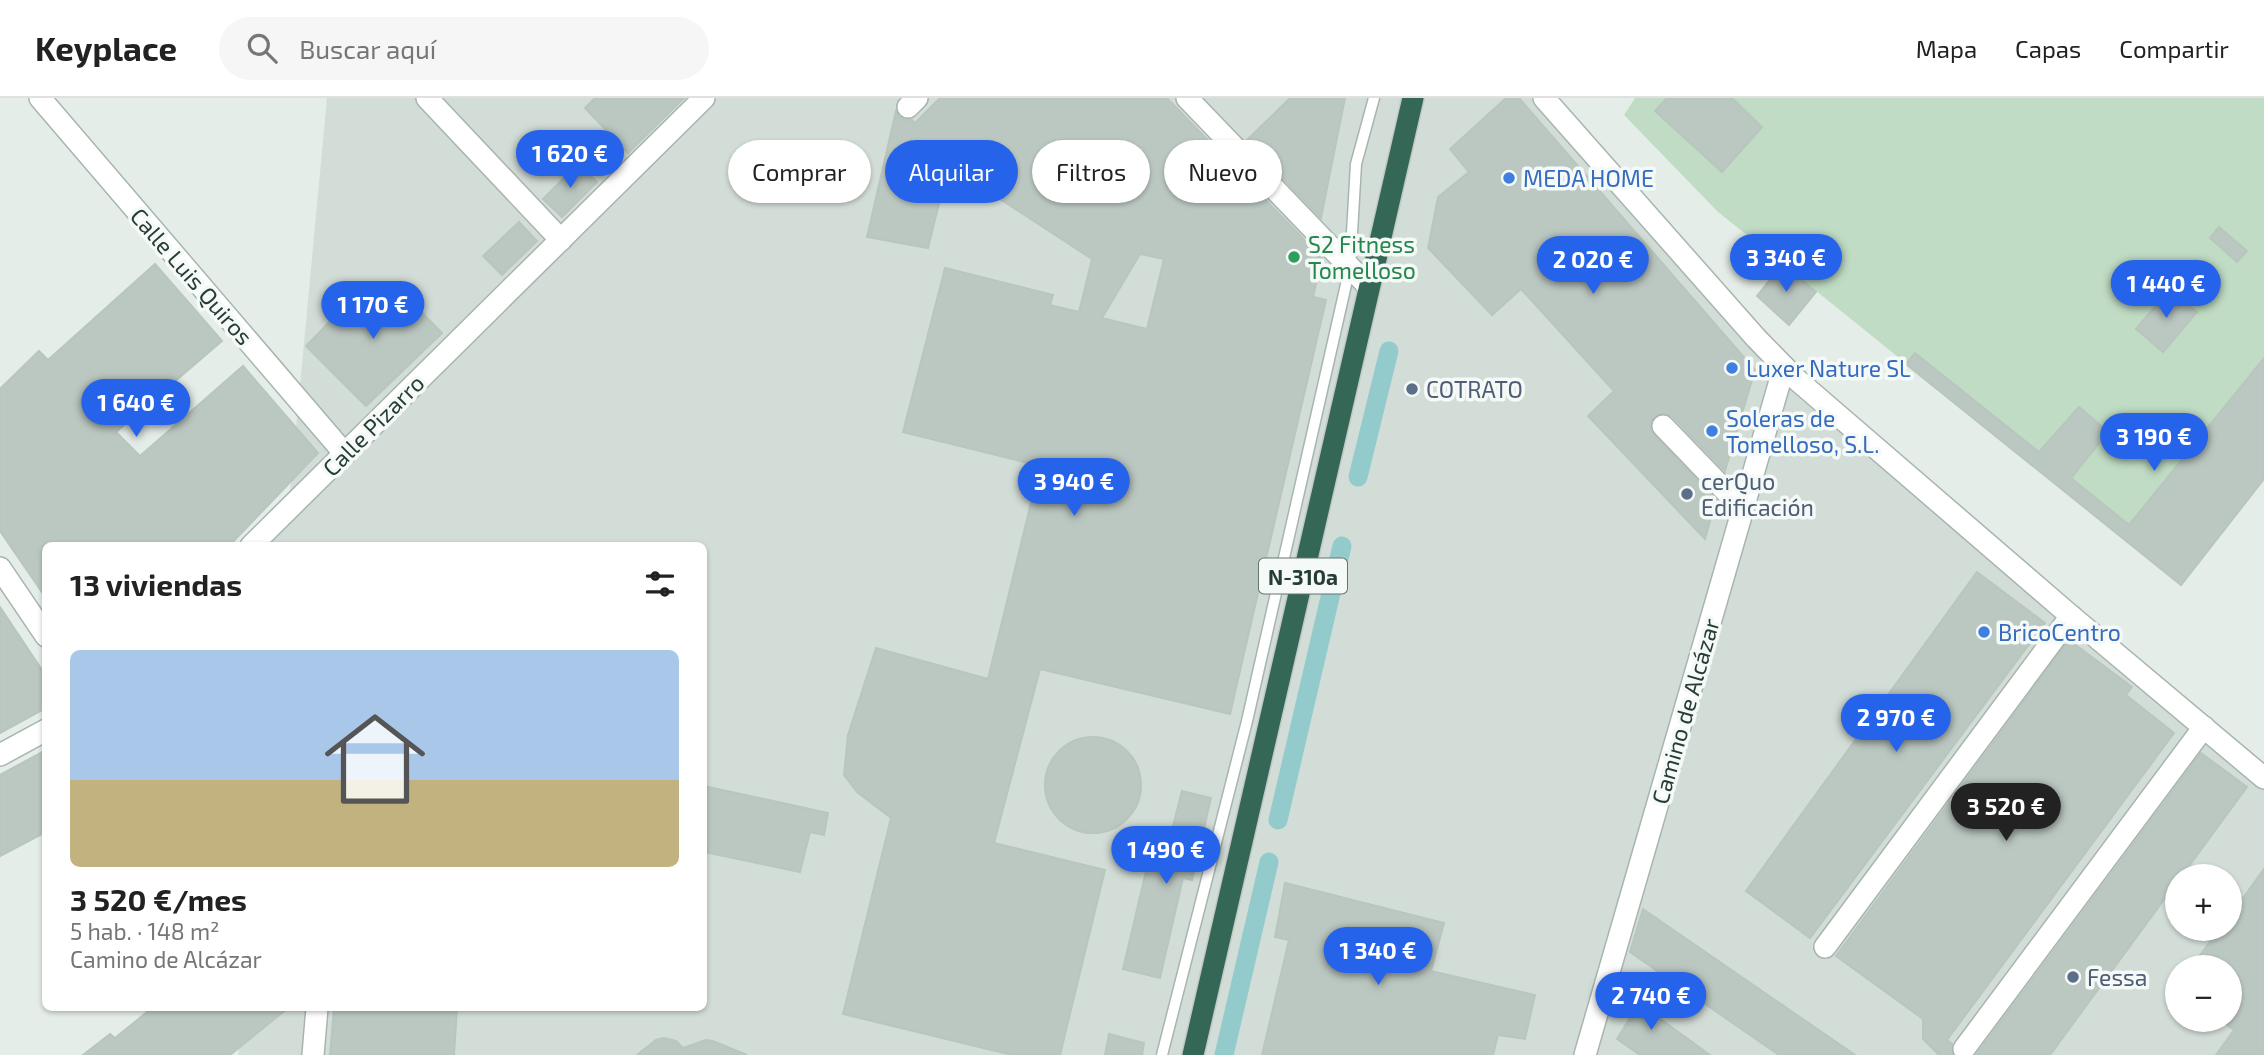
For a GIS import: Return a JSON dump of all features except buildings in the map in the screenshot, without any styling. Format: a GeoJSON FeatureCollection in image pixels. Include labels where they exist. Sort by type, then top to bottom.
{"type":"FeatureCollection","features":[{"type":"Feature","properties":{"kind":"highway","name":"N-310a"},"geometry":{"type":"LineString","coordinates":[[1193,1055],[1413,98]]}},
{"type":"Feature","properties":{"kind":"street","name":"Calle Luis Quiros"},"geometry":{"type":"LineString","coordinates":[[40,98],[345,454]]}},
{"type":"Feature","properties":{"kind":"street"},"geometry":{"type":"LineString","coordinates":[[427,98],[561,240]]}},
{"type":"Feature","properties":{"kind":"street","name":"Calle Pizarro"},"geometry":{"type":"LineString","coordinates":[[255,542],[704,98]]}},
{"type":"Feature","properties":{"kind":"street"},"geometry":{"type":"LineString","coordinates":[[1187,98],[1369,287]]}},
{"type":"Feature","properties":{"kind":"street"},"geometry":{"type":"LineString","coordinates":[[1544,98],[1784,367],[2071,616],[2264,778]]}},
{"type":"Feature","properties":{"kind":"street","name":"Camino de Alcázar"},"geometry":{"type":"LineString","coordinates":[[1585,1055],[1784,367]]}},
{"type":"Feature","properties":{"kind":"street"},"geometry":{"type":"LineString","coordinates":[[1663,426],[1743,509]]}},
{"type":"Feature","properties":{"kind":"street"},"geometry":{"type":"LineString","coordinates":[[0,568],[42,630]]}},
{"type":"Feature","properties":{"kind":"street"},"geometry":{"type":"LineString","coordinates":[[1825,947],[2071,616]]}},
{"type":"Feature","properties":{"kind":"street"},"geometry":{"type":"LineString","coordinates":[[1964,1049],[2204,727]]}},
{"type":"Feature","properties":{"kind":"street"},"geometry":{"type":"LineString","coordinates":[[0,755],[42,732]]}},
{"type":"Feature","properties":{"kind":"street"},"geometry":{"type":"LineString","coordinates":[[313,1055],[317,1011]]}},
{"type":"Feature","properties":{"kind":"lane"},"geometry":{"type":"LineString","coordinates":[[1162,1055],[1247,722],[1350,267],[1356,164],[1374,98]]}},
{"type":"Feature","properties":{"kind":"shaded area"},"geometry":{"type":"Polygon","coordinates":[[[327,98],[1556,98],[1784,367],[2264,778],[2264,1055],[238,1055],[243,1011],[707,1011],[707,542],[270,542],[287,525],[327,98]]]}},
{"type":"Feature","properties":{"kind":"green space"},"geometry":{"type":"Polygon","coordinates":[[[1635,98],[2264,98],[2264,479],[2181,585],[1717,211],[1624,115],[1635,98]]]}},
{"type":"Feature","properties":{"kind":"waterway"},"geometry":{"type":"LineString","coordinates":[[1358,477],[1389,351]]}},
{"type":"Feature","properties":{"kind":"waterway"},"geometry":{"type":"LineString","coordinates":[[1278,820],[1342,546]]}},
{"type":"Feature","properties":{"kind":"waterway"},"geometry":{"type":"LineString","coordinates":[[1224,1055],[1269,862]]}},
{"type":"Feature","properties":{"kind":"place","name":"MEDA HOME"},"geometry":{"type":"Point","coordinates":[1509,178]}},
{"type":"Feature","properties":{"kind":"place","name":"S2 Fitness Tomelloso"},"geometry":{"type":"Point","coordinates":[1294,257]}},
{"type":"Feature","properties":{"kind":"place","name":"Luxer Nature SL"},"geometry":{"type":"Point","coordinates":[1732,368]}},
{"type":"Feature","properties":{"kind":"place","name":"COTRATO"},"geometry":{"type":"Point","coordinates":[1412,389]}},
{"type":"Feature","properties":{"kind":"place","name":"Soleras de Tomelloso, S.L."},"geometry":{"type":"Point","coordinates":[1712,431]}},
{"type":"Feature","properties":{"kind":"place","name":"cerQuo Edificación"},"geometry":{"type":"Point","coordinates":[1687,494]}},
{"type":"Feature","properties":{"kind":"place","name":"BricoCentro"},"geometry":{"type":"Point","coordinates":[1984,632]}},
{"type":"Feature","properties":{"kind":"place","name":"Fessa"},"geometry":{"type":"Point","coordinates":[2073,977]}}]}
